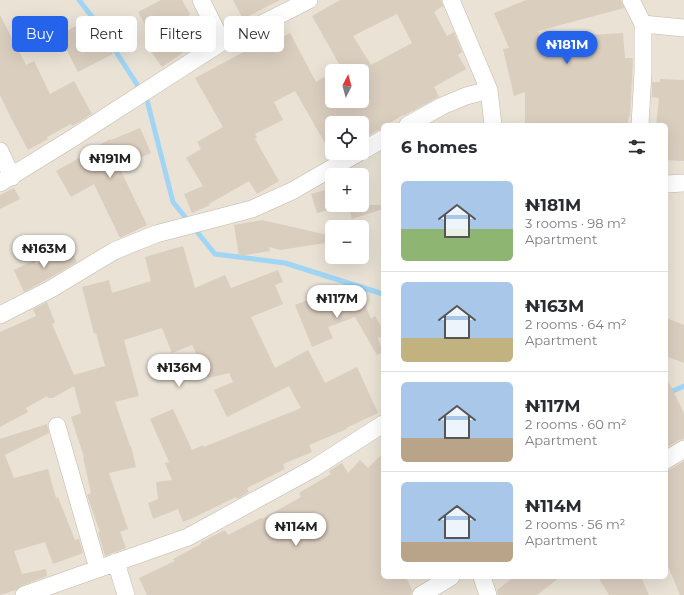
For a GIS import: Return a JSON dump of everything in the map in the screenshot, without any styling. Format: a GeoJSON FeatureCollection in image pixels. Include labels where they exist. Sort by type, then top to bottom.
{"type":"FeatureCollection","features":[{"type":"Feature","properties":{"kind":"street"},"geometry":{"type":"LineString","coordinates":[[201,0],[222,42]]}},
{"type":"Feature","properties":{"kind":"street"},"geometry":{"type":"LineString","coordinates":[[0,151],[6,180],[222,42],[234,38],[309,0]]}},
{"type":"Feature","properties":{"kind":"street"},"geometry":{"type":"LineString","coordinates":[[451,0],[489,90],[493,123]]}},
{"type":"Feature","properties":{"kind":"street"},"geometry":{"type":"LineString","coordinates":[[631,0],[643,24],[643,72],[640,123]]}},
{"type":"Feature","properties":{"kind":"street"},"geometry":{"type":"LineString","coordinates":[[643,24],[684,28]]}},
{"type":"Feature","properties":{"kind":"street"},"geometry":{"type":"LineString","coordinates":[[412,123],[466,96],[489,90]]}},
{"type":"Feature","properties":{"kind":"street"},"geometry":{"type":"LineString","coordinates":[[369,147],[381,140]]}},
{"type":"Feature","properties":{"kind":"street"},"geometry":{"type":"LineString","coordinates":[[0,315],[51,289],[114,251],[156,234],[252,209],[292,191],[346,160]]}},
{"type":"Feature","properties":{"kind":"street"},"geometry":{"type":"LineString","coordinates":[[668,184],[684,183]]}},
{"type":"Feature","properties":{"kind":"street"},"geometry":{"type":"LineString","coordinates":[[24,595],[188,537],[314,468],[381,425]]}},
{"type":"Feature","properties":{"kind":"street"},"geometry":{"type":"LineString","coordinates":[[57,426],[98,569]]}},
{"type":"Feature","properties":{"kind":"street"},"geometry":{"type":"LineString","coordinates":[[668,459],[684,449]]}},
{"type":"Feature","properties":{"kind":"street"},"geometry":{"type":"LineString","coordinates":[[116,562],[126,595]]}},
{"type":"Feature","properties":{"kind":"street"},"geometry":{"type":"LineString","coordinates":[[421,595],[449,579]]}},
{"type":"Feature","properties":{"kind":"street"},"geometry":{"type":"LineString","coordinates":[[483,579],[488,595]]}},
{"type":"Feature","properties":{"kind":"shaded area"},"geometry":{"type":"Polygon","coordinates":[[[0,0],[684,0],[684,595],[0,595],[0,0]]]}},
{"type":"Feature","properties":{"kind":"building"},"geometry":{"type":"Polygon","coordinates":[[[161,0],[182,0],[190,14],[188,16],[145,16],[145,25],[138,12],[161,0]]]}},
{"type":"Feature","properties":{"kind":"building"},"geometry":{"type":"Polygon","coordinates":[[[233,0],[280,0],[249,16],[241,16],[233,0]]]}},
{"type":"Feature","properties":{"kind":"building"},"geometry":{"type":"Polygon","coordinates":[[[340,0],[441,0],[443,6],[434,12],[447,36],[454,32],[462,52],[458,55],[466,69],[434,87],[439,97],[389,123],[381,123],[381,129],[369,135],[369,116],[325,116],[325,143],[295,91],[274,102],[283,120],[255,134],[257,137],[255,139],[279,181],[257,194],[249,181],[209,204],[210,205],[192,213],[184,194],[203,186],[186,158],[201,149],[197,142],[223,127],[195,78],[244,52],[284,52],[284,36],[290,33],[316,82],[324,77],[325,108],[369,108],[369,64],[339,64],[312,16],[340,0]],[[397,14],[353,36],[371,65],[412,43],[397,14]]]}},
{"type":"Feature","properties":{"kind":"building"},"geometry":{"type":"Polygon","coordinates":[[[526,0],[621,0],[624,8],[538,31],[540,38],[623,33],[625,58],[633,58],[630,116],[627,123],[525,123],[525,92],[514,96],[503,49],[509,48],[494,13],[526,0]]]}},
{"type":"Feature","properties":{"kind":"building"},"geometry":{"type":"Polygon","coordinates":[[[0,15],[12,38],[12,52],[19,52],[26,65],[34,61],[50,94],[74,81],[92,114],[72,126],[71,124],[47,137],[48,139],[28,150],[0,95],[0,15]]]}},
{"type":"Feature","properties":{"kind":"building"},"geometry":{"type":"Polygon","coordinates":[[[76,26],[76,52],[112,52],[113,54],[78,72],[68,52],[68,30],[76,26]]]}},
{"type":"Feature","properties":{"kind":"building"},"geometry":{"type":"Polygon","coordinates":[[[151,52],[184,52],[162,67],[151,52]]]}},
{"type":"Feature","properties":{"kind":"building"},"geometry":{"type":"Polygon","coordinates":[[[660,79],[684,80],[684,161],[668,160],[668,123],[656,123],[659,98],[652,97],[652,82],[660,82],[660,79]]]}},
{"type":"Feature","properties":{"kind":"building"},"geometry":{"type":"Polygon","coordinates":[[[140,128],[151,153],[119,167],[147,225],[120,238],[94,184],[71,197],[56,171],[110,139],[111,140],[140,128]]]}},
{"type":"Feature","properties":{"kind":"building"},"geometry":{"type":"Polygon","coordinates":[[[14,188],[20,199],[0,209],[0,195],[14,188]]]}},
{"type":"Feature","properties":{"kind":"building"},"geometry":{"type":"Polygon","coordinates":[[[325,190],[325,211],[317,213],[311,194],[325,190]]]}},
{"type":"Feature","properties":{"kind":"building"},"geometry":{"type":"Polygon","coordinates":[[[369,205],[381,205],[381,210],[352,219],[350,212],[369,212],[369,205]]]}},
{"type":"Feature","properties":{"kind":"building"},"geometry":{"type":"Polygon","coordinates":[[[262,220],[325,234],[325,243],[280,250],[269,247],[270,251],[239,256],[234,225],[262,220]]]}},
{"type":"Feature","properties":{"kind":"building"},"geometry":{"type":"Polygon","coordinates":[[[183,246],[195,288],[225,275],[231,288],[278,270],[283,282],[275,285],[283,304],[251,317],[275,368],[308,350],[325,383],[357,367],[378,413],[346,428],[347,429],[309,445],[312,452],[283,464],[285,469],[247,488],[249,492],[237,499],[236,497],[183,522],[178,509],[153,519],[148,503],[158,499],[156,482],[172,480],[165,463],[169,462],[150,419],[173,409],[192,450],[203,445],[204,447],[301,408],[289,386],[227,417],[214,390],[233,382],[229,373],[208,378],[192,345],[172,353],[162,328],[124,340],[139,396],[115,402],[131,446],[136,467],[109,473],[128,529],[120,532],[126,548],[105,556],[98,532],[100,532],[87,495],[91,493],[84,457],[71,417],[81,413],[74,386],[53,398],[48,398],[47,396],[26,408],[28,412],[0,427],[0,332],[36,316],[33,309],[47,302],[55,323],[52,324],[74,375],[105,366],[96,333],[94,334],[82,287],[109,280],[112,293],[151,281],[145,257],[183,246]]]}},
{"type":"Feature","properties":{"kind":"building"},"geometry":{"type":"Polygon","coordinates":[[[70,248],[77,262],[24,292],[14,270],[34,260],[36,264],[70,248]]]}},
{"type":"Feature","properties":{"kind":"building"},"geometry":{"type":"Polygon","coordinates":[[[337,294],[339,301],[352,296],[355,305],[364,302],[371,319],[375,316],[381,326],[381,337],[378,338],[381,346],[381,353],[377,355],[355,317],[328,327],[333,338],[312,347],[295,305],[316,297],[318,300],[337,294]]]}},
{"type":"Feature","properties":{"kind":"building"},"geometry":{"type":"Polygon","coordinates":[[[668,319],[684,325],[684,363],[668,357],[668,319]]]}},
{"type":"Feature","properties":{"kind":"building"},"geometry":{"type":"Polygon","coordinates":[[[668,381],[684,413],[684,439],[679,440],[668,447],[668,381]]]}},
{"type":"Feature","properties":{"kind":"building"},"geometry":{"type":"Polygon","coordinates":[[[47,424],[49,433],[5,455],[14,478],[48,469],[56,498],[58,497],[75,540],[79,539],[83,553],[53,564],[45,542],[14,551],[22,574],[46,569],[47,576],[21,586],[16,590],[0,595],[0,439],[47,424]]]}},
{"type":"Feature","properties":{"kind":"building"},"geometry":{"type":"Polygon","coordinates":[[[381,455],[381,579],[407,579],[412,590],[411,595],[147,595],[139,578],[175,561],[173,559],[201,544],[201,542],[225,530],[228,535],[261,518],[262,519],[301,497],[299,493],[331,474],[329,471],[342,463],[348,473],[360,460],[368,468],[381,455]]]}},
{"type":"Feature","properties":{"kind":"building"},"geometry":{"type":"Polygon","coordinates":[[[684,461],[684,595],[680,595],[668,566],[668,470],[684,461]]]}},
{"type":"Feature","properties":{"kind":"building"},"geometry":{"type":"Polygon","coordinates":[[[511,579],[557,579],[537,595],[498,595],[497,590],[511,579]]]}},
{"type":"Feature","properties":{"kind":"building"},"geometry":{"type":"Polygon","coordinates":[[[599,579],[642,579],[649,595],[609,595],[599,579]]]}},
{"type":"Feature","properties":{"kind":"waterway"},"geometry":{"type":"LineString","coordinates":[[79,0],[100,27],[147,100],[173,202],[189,222]]}},
{"type":"Feature","properties":{"kind":"waterway"},"geometry":{"type":"LineString","coordinates":[[194,228],[215,254],[285,263],[381,293]]}},
{"type":"Feature","properties":{"kind":"waterway"},"geometry":{"type":"LineString","coordinates":[[668,389],[673,391],[684,386]]}}]}
